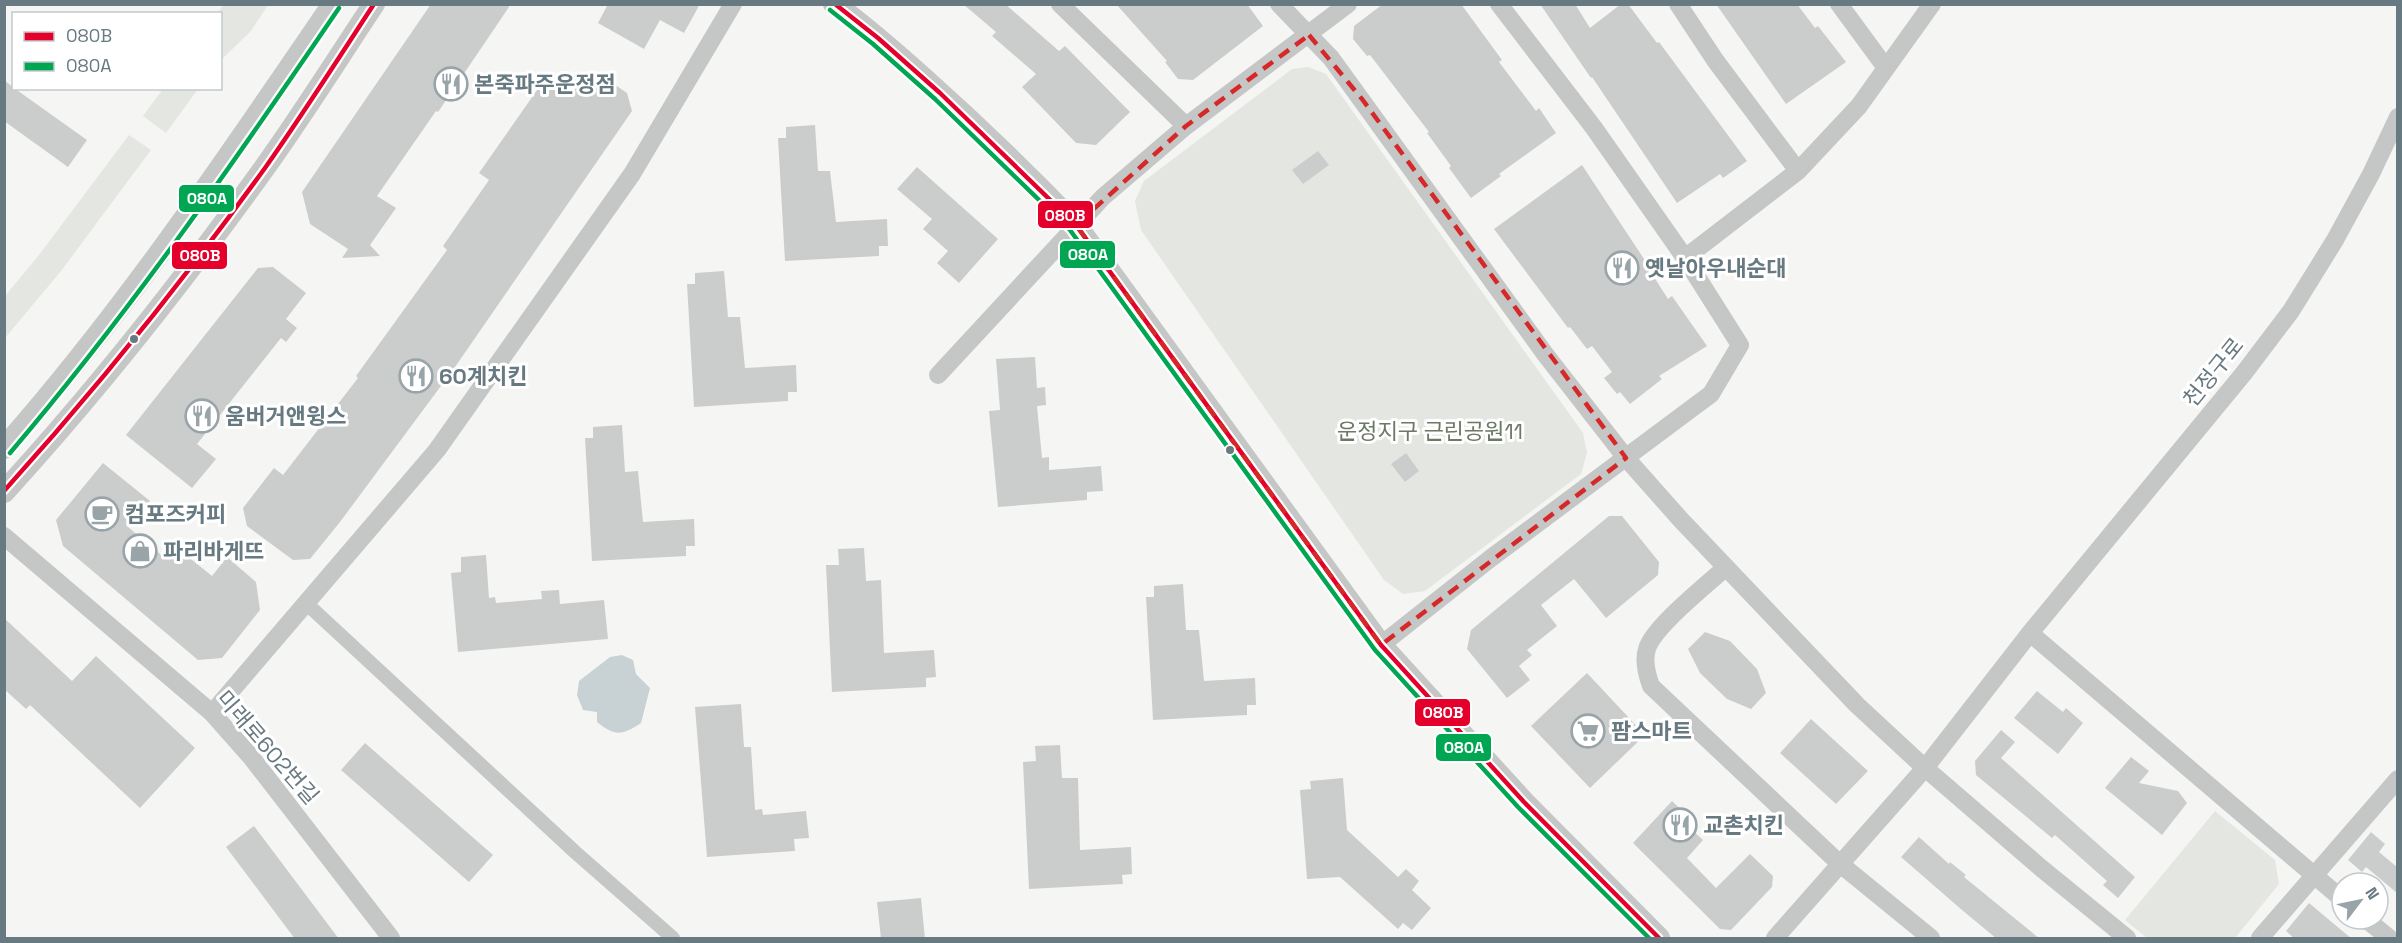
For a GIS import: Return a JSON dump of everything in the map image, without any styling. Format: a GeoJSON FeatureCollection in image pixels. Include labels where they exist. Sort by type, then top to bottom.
{"type":"FeatureCollection","features":[{"type":"Feature","properties":{"kind":"street"},"geometry":{"type":"LineString","coordinates":[[4,448],[36,412],[170,240],[333,4]]}},
{"type":"Feature","properties":{"kind":"street"},"geometry":{"type":"LineString","coordinates":[[4,492],[63,427],[190,269],[267,165],[374,4]]}},
{"type":"Feature","properties":{"kind":"street"},"geometry":{"type":"LineString","coordinates":[[212,713],[437,450],[632,174],[733,4]]}},
{"type":"Feature","properties":{"kind":"street"},"geometry":{"type":"LineString","coordinates":[[834,4],[860,22],[949,100],[1018,165],[1076,225],[1381,645],[1524,802],[1659,939]]}},
{"type":"Feature","properties":{"kind":"street"},"geometry":{"type":"LineString","coordinates":[[1060,4],[1186,126]]}},
{"type":"Feature","properties":{"kind":"street"},"geometry":{"type":"LineString","coordinates":[[1279,4],[1331,58],[1545,354],[1626,458],[1857,705],[1925,768],[2127,939]]}},
{"type":"Feature","properties":{"kind":"street"},"geometry":{"type":"LineString","coordinates":[[938,375],[1102,197],[1186,126],[1348,4]]}},
{"type":"Feature","properties":{"kind":"street"},"geometry":{"type":"LineString","coordinates":[[1678,4],[1714,60],[1798,171]]}},
{"type":"Feature","properties":{"kind":"street"},"geometry":{"type":"LineString","coordinates":[[1839,4],[1886,68]]}},
{"type":"Feature","properties":{"kind":"street"},"geometry":{"type":"LineString","coordinates":[[1685,258],[1798,171],[1859,106],[1932,4]]}},
{"type":"Feature","properties":{"kind":"street"},"geometry":{"type":"LineString","coordinates":[[1381,645],[1491,558],[1711,394],[1740,345],[1685,258],[1594,128],[1499,5]]}},
{"type":"Feature","properties":{"kind":"street","name":"천정구로"},"geometry":{"type":"LineString","coordinates":[[1775,939],[1839,863],[1925,768],[2030,633],[2244,373],[2291,311],[2335,240],[2371,174],[2397,117]]}},
{"type":"Feature","properties":{"kind":"street","name":"미래로602번길"},"geometry":{"type":"LineString","coordinates":[[4,536],[212,713],[251,757],[391,939]]}},
{"type":"Feature","properties":{"kind":"street"},"geometry":{"type":"LineString","coordinates":[[1726,567],[1656,633],[1647,649],[1646,674],[1651,686],[1839,863],[1931,939]]}},
{"type":"Feature","properties":{"kind":"street"},"geometry":{"type":"LineString","coordinates":[[306,604],[575,852],[673,939]]}},
{"type":"Feature","properties":{"kind":"street"},"geometry":{"type":"LineString","coordinates":[[2030,633],[2330,889]]}},
{"type":"Feature","properties":{"kind":"street"},"geometry":{"type":"LineString","coordinates":[[2260,939],[2313,874],[2397,780]]}},
{"type":"Feature","properties":{"kind":"highlighted area"},"geometry":{"type":"Polygon","coordinates":[[[1309,35],[1362,99],[1626,458],[1381,645],[1076,225],[1186,126],[1309,35]]]}},
{"type":"Feature","properties":{"kind":"green space"},"geometry":{"type":"Polygon","coordinates":[[[224,4],[268,5],[251,31],[222,59],[222,12],[219,12],[224,4]]]}},
{"type":"Feature","properties":{"kind":"green space","name":"운정지구 근린공원11"},"geometry":{"type":"Polygon","coordinates":[[[1308,67],[1326,74],[1583,433],[1587,453],[1581,474],[1425,591],[1403,594],[1384,580],[1141,230],[1135,201],[1144,181],[1292,69],[1308,67]]]}},
{"type":"Feature","properties":{"kind":"green space"},"geometry":{"type":"Polygon","coordinates":[[[162,90],[197,90],[166,133],[143,116],[162,90]]]}},
{"type":"Feature","properties":{"kind":"green space"},"geometry":{"type":"Polygon","coordinates":[[[129,135],[151,150],[61,271],[5,338],[5,296],[39,255],[129,135]]]}},
{"type":"Feature","properties":{"kind":"green space"},"geometry":{"type":"Polygon","coordinates":[[[2215,811],[2275,860],[2279,884],[2235,938],[2147,938],[2125,920],[2215,811]]]}},
{"type":"Feature","properties":{"kind":"shaded area"},"geometry":{"type":"Polygon","coordinates":[[[622,655],[633,660],[636,674],[650,688],[641,723],[619,733],[597,722],[597,712],[583,710],[577,695],[579,681],[610,657],[622,655]]]}},
{"type":"Feature","properties":{"kind":"building"},"geometry":{"type":"Polygon","coordinates":[[[431,4],[511,4],[438,112],[436,111],[377,196],[396,208],[370,245],[380,256],[342,258],[348,249],[310,224],[302,192],[431,4]]]}},
{"type":"Feature","properties":{"kind":"building"},"geometry":{"type":"Polygon","coordinates":[[[608,4],[700,4],[684,33],[660,20],[644,49],[598,23],[608,4]]]}},
{"type":"Feature","properties":{"kind":"building"},"geometry":{"type":"Polygon","coordinates":[[[963,4],[1005,4],[1059,51],[1065,46],[1130,112],[1096,145],[1076,143],[1022,87],[1036,74],[992,36],[996,32],[963,4]]]}},
{"type":"Feature","properties":{"kind":"building"},"geometry":{"type":"Polygon","coordinates":[[[1116,4],[1247,4],[1263,26],[1193,80],[1178,79],[1165,62],[1167,61],[1116,4]]]}},
{"type":"Feature","properties":{"kind":"building"},"geometry":{"type":"Polygon","coordinates":[[[1383,4],[1461,4],[1502,60],[1499,62],[1536,111],[1539,108],[1556,133],[1499,174],[1501,176],[1471,198],[1449,168],[1451,166],[1427,133],[1429,132],[1370,55],[1367,56],[1353,39],[1354,26],[1383,4]]]}},
{"type":"Feature","properties":{"kind":"building"},"geometry":{"type":"Polygon","coordinates":[[[1540,4],[1575,4],[1590,28],[1621,4],[1628,4],[1747,161],[1723,178],[1720,174],[1677,203],[1540,4]]]}},
{"type":"Feature","properties":{"kind":"building"},"geometry":{"type":"Polygon","coordinates":[[[1716,4],[1797,4],[1815,28],[1818,26],[1846,62],[1786,104],[1716,4]]]}},
{"type":"Feature","properties":{"kind":"building"},"geometry":{"type":"Polygon","coordinates":[[[579,73],[591,82],[598,73],[627,93],[632,111],[455,367],[340,522],[310,559],[293,560],[247,526],[243,508],[274,468],[283,475],[358,378],[356,376],[447,250],[443,246],[489,180],[479,173],[544,80],[556,89],[563,78],[572,83],[579,73]]]}},
{"type":"Feature","properties":{"kind":"building"},"geometry":{"type":"Polygon","coordinates":[[[4,80],[12,86],[12,90],[17,90],[87,140],[68,167],[4,121],[4,80]]]}},
{"type":"Feature","properties":{"kind":"building"},"geometry":{"type":"Polygon","coordinates":[[[815,125],[818,171],[830,171],[836,222],[887,219],[888,246],[879,246],[879,256],[785,261],[778,138],[786,138],[786,127],[815,125]]]}},
{"type":"Feature","properties":{"kind":"building"},"geometry":{"type":"Polygon","coordinates":[[[1318,151],[1329,165],[1303,184],[1292,170],[1318,151]]]}},
{"type":"Feature","properties":{"kind":"building"},"geometry":{"type":"Polygon","coordinates":[[[1582,165],[1668,299],[1672,296],[1707,346],[1659,376],[1662,379],[1630,404],[1620,392],[1617,394],[1604,378],[1612,372],[1592,346],[1587,349],[1570,327],[1568,328],[1494,229],[1582,165]]]}},
{"type":"Feature","properties":{"kind":"building"},"geometry":{"type":"Polygon","coordinates":[[[917,167],[998,239],[959,283],[937,263],[948,251],[923,229],[932,219],[897,189],[917,167]]]}},
{"type":"Feature","properties":{"kind":"building"},"geometry":{"type":"Polygon","coordinates":[[[273,267],[306,293],[286,319],[297,328],[286,342],[281,338],[197,444],[216,459],[192,488],[126,435],[258,268],[273,267]]]}},
{"type":"Feature","properties":{"kind":"building"},"geometry":{"type":"Polygon","coordinates":[[[724,271],[728,317],[740,317],[745,368],[796,365],[797,392],[788,392],[788,401],[694,407],[687,284],[695,284],[695,273],[724,271]]]}},
{"type":"Feature","properties":{"kind":"building"},"geometry":{"type":"Polygon","coordinates":[[[1035,357],[1037,388],[1045,387],[1046,405],[1037,406],[1042,458],[1049,457],[1049,470],[1101,466],[1103,491],[1087,492],[1087,500],[998,507],[989,411],[1000,410],[996,359],[1035,357]]]}},
{"type":"Feature","properties":{"kind":"building"},"geometry":{"type":"Polygon","coordinates":[[[622,425],[625,472],[638,471],[643,522],[694,519],[695,546],[686,546],[686,556],[592,561],[585,438],[593,438],[593,427],[622,425]]]}},
{"type":"Feature","properties":{"kind":"building"},"geometry":{"type":"Polygon","coordinates":[[[1406,453],[1419,471],[1405,482],[1391,464],[1406,453]]]}},
{"type":"Feature","properties":{"kind":"building"},"geometry":{"type":"Polygon","coordinates":[[[103,463],[150,501],[128,527],[165,558],[175,546],[212,576],[227,557],[256,582],[260,610],[222,658],[198,660],[63,546],[56,520],[103,463]]]}},
{"type":"Feature","properties":{"kind":"building"},"geometry":{"type":"Polygon","coordinates":[[[1609,516],[1622,516],[1659,562],[1658,575],[1606,618],[1574,579],[1541,605],[1557,626],[1527,650],[1532,655],[1519,666],[1530,680],[1507,698],[1467,649],[1471,630],[1609,516]]]}},
{"type":"Feature","properties":{"kind":"building"},"geometry":{"type":"Polygon","coordinates":[[[864,548],[866,581],[881,580],[884,653],[934,650],[936,677],[926,678],[926,687],[832,692],[826,565],[839,565],[838,549],[864,548]]]}},
{"type":"Feature","properties":{"kind":"building"},"geometry":{"type":"Polygon","coordinates":[[[486,555],[489,598],[495,597],[496,603],[542,599],[541,591],[559,590],[560,604],[604,600],[608,639],[458,652],[451,573],[461,572],[461,557],[486,555]]]}},
{"type":"Feature","properties":{"kind":"building"},"geometry":{"type":"Polygon","coordinates":[[[1183,584],[1186,630],[1199,630],[1204,681],[1255,678],[1256,705],[1247,705],[1247,715],[1153,720],[1146,597],[1154,597],[1154,586],[1183,584]]]}},
{"type":"Feature","properties":{"kind":"building"},"geometry":{"type":"Polygon","coordinates":[[[4,618],[72,681],[96,656],[195,748],[140,808],[30,705],[26,709],[4,689],[4,618]]]}},
{"type":"Feature","properties":{"kind":"building"},"geometry":{"type":"Polygon","coordinates":[[[1705,632],[1730,641],[1757,669],[1766,693],[1751,709],[1727,699],[1700,673],[1688,649],[1705,632]]]}},
{"type":"Feature","properties":{"kind":"building","name":"팜스마트"},"geometry":{"type":"Polygon","coordinates":[[[1587,673],[1645,735],[1590,788],[1531,726],[1587,673]]]}},
{"type":"Feature","properties":{"kind":"building"},"geometry":{"type":"Polygon","coordinates":[[[2037,691],[2063,712],[2066,708],[2083,723],[2058,754],[2014,718],[2037,691]]]}},
{"type":"Feature","properties":{"kind":"building"},"geometry":{"type":"Polygon","coordinates":[[[741,704],[744,747],[751,747],[755,810],[762,809],[763,815],[806,811],[809,838],[794,839],[795,851],[707,857],[695,707],[741,704]]]}},
{"type":"Feature","properties":{"kind":"building"},"geometry":{"type":"Polygon","coordinates":[[[1811,719],[1868,771],[1836,804],[1780,753],[1811,719]]]}},
{"type":"Feature","properties":{"kind":"building"},"geometry":{"type":"Polygon","coordinates":[[[2001,730],[2015,742],[2001,758],[2135,877],[2118,898],[2103,885],[2107,881],[2055,835],[2052,838],[1976,775],[1975,761],[2001,730]]]}},
{"type":"Feature","properties":{"kind":"building"},"geometry":{"type":"Polygon","coordinates":[[[365,743],[493,855],[469,882],[341,770],[365,743]]]}},
{"type":"Feature","properties":{"kind":"building"},"geometry":{"type":"Polygon","coordinates":[[[1060,745],[1062,778],[1078,778],[1080,850],[1131,847],[1132,874],[1122,875],[1123,884],[1029,889],[1023,762],[1036,761],[1035,746],[1060,745]]]}},
{"type":"Feature","properties":{"kind":"building"},"geometry":{"type":"Polygon","coordinates":[[[2131,757],[2149,771],[2139,783],[2178,791],[2187,803],[2162,835],[2105,788],[2131,757]]]}},
{"type":"Feature","properties":{"kind":"building"},"geometry":{"type":"Polygon","coordinates":[[[1343,778],[1347,830],[1398,877],[1406,869],[1419,881],[1412,890],[1431,908],[1412,930],[1403,923],[1398,929],[1340,877],[1307,879],[1300,790],[1311,789],[1310,781],[1343,778]]]}},
{"type":"Feature","properties":{"kind":"building"},"geometry":{"type":"Polygon","coordinates":[[[1672,801],[1694,822],[1689,827],[1703,840],[1687,858],[1716,888],[1750,854],[1773,876],[1772,887],[1731,930],[1720,929],[1633,843],[1672,801]]]}},
{"type":"Feature","properties":{"kind":"building"},"geometry":{"type":"Polygon","coordinates":[[[254,826],[339,939],[295,939],[226,847],[254,826]]]}},
{"type":"Feature","properties":{"kind":"building"},"geometry":{"type":"Polygon","coordinates":[[[2371,832],[2385,844],[2379,852],[2397,867],[2397,893],[2390,887],[2390,871],[2371,871],[2366,867],[2361,871],[2348,860],[2371,832]]]}},
{"type":"Feature","properties":{"kind":"building"},"geometry":{"type":"Polygon","coordinates":[[[1919,837],[2040,939],[1997,939],[1962,910],[1901,857],[1919,837]]]}},
{"type":"Feature","properties":{"kind":"building"},"geometry":{"type":"Polygon","coordinates":[[[921,898],[925,939],[881,939],[877,902],[921,898]]]}},
{"type":"Feature","properties":{"kind":"building"},"geometry":{"type":"Polygon","coordinates":[[[2309,903],[2330,921],[2330,931],[2342,931],[2352,939],[2295,939],[2286,931],[2309,903]]]}},
{"type":"Feature","properties":{"kind":"transit line","name":"080B"},"geometry":{"type":"LineString","coordinates":[[4,491],[106,373],[203,251],[279,148],[374,4]]}},
{"type":"Feature","properties":{"kind":"transit line","name":"080B"},"geometry":{"type":"LineString","coordinates":[[835,4],[878,38],[940,93],[1076,225],[1381,645],[1524,802],[1659,938]]}},
{"type":"Feature","properties":{"kind":"transit line","name":"080A"},"geometry":{"type":"LineString","coordinates":[[10,453],[139,291],[221,179],[339,8]]}},
{"type":"Feature","properties":{"kind":"transit line","name":"080A"},"geometry":{"type":"LineString","coordinates":[[830,10],[873,44],[935,99],[1070,230],[1375,650],[1518,807],[1649,938]]}},
{"type":"Feature","properties":{"kind":"place","name":"본죽파주운정점"},"geometry":{"type":"Point","coordinates":[451,84]}},
{"type":"Feature","properties":{"kind":"place","name":"옛날아우내순대"},"geometry":{"type":"Point","coordinates":[1622,268]}},
{"type":"Feature","properties":{"kind":"place","name":"60계치킨"},"geometry":{"type":"Point","coordinates":[416,376]}},
{"type":"Feature","properties":{"kind":"place","name":"움버거앤윙스"},"geometry":{"type":"Point","coordinates":[202,416]}},
{"type":"Feature","properties":{"kind":"place","name":"컴포즈커피"},"geometry":{"type":"Point","coordinates":[102,514]}},
{"type":"Feature","properties":{"kind":"place","name":"파리바게뜨"},"geometry":{"type":"Point","coordinates":[140,551]}},
{"type":"Feature","properties":{"kind":"place","name":"팜스마트"},"geometry":{"type":"Point","coordinates":[1588,731]}},
{"type":"Feature","properties":{"kind":"place","name":"교촌치킨"},"geometry":{"type":"Point","coordinates":[1680,825]}}]}
